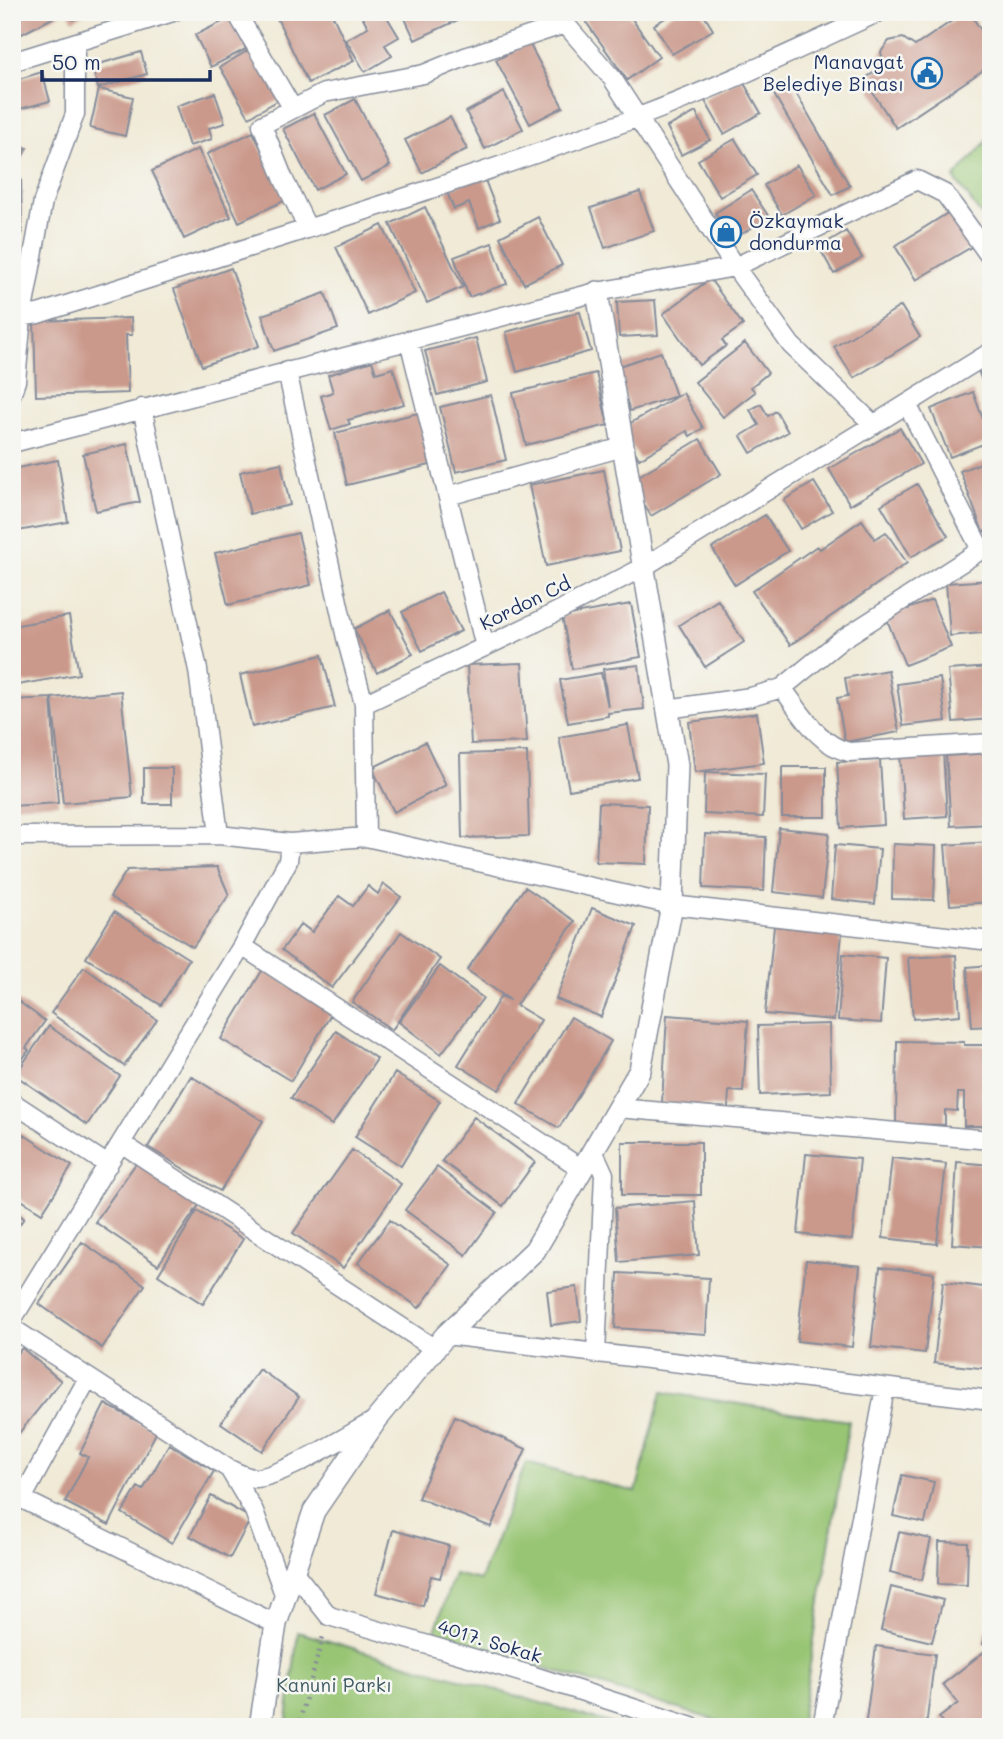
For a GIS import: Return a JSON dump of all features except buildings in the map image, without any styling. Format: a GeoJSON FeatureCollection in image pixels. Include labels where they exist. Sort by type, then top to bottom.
{"type":"FeatureCollection","features":[{"type":"Feature","properties":{"kind":"street"},"geometry":{"type":"LineString","coordinates":[[236,12],[293,109]]}},
{"type":"Feature","properties":{"kind":"street"},"geometry":{"type":"LineString","coordinates":[[17,317],[38,314],[638,117],[775,60],[879,12]]}},
{"type":"Feature","properties":{"kind":"street"},"geometry":{"type":"LineString","coordinates":[[12,62],[170,13]]}},
{"type":"Feature","properties":{"kind":"street"},"geometry":{"type":"LineString","coordinates":[[307,227],[262,125],[324,93],[424,74],[560,18],[612,78],[735,267],[792,345],[874,425]]}},
{"type":"Feature","properties":{"kind":"street"},"geometry":{"type":"LineString","coordinates":[[12,393],[16,381],[17,317],[43,201],[75,114],[75,44]]}},
{"type":"Feature","properties":{"kind":"street"},"geometry":{"type":"LineString","coordinates":[[12,443],[597,292],[735,267],[917,180],[945,194],[991,258]]}},
{"type":"Feature","properties":{"kind":"street"},"geometry":{"type":"LineString","coordinates":[[260,1727],[276,1624],[314,1511],[377,1419],[440,1342],[535,1250],[640,1070],[672,905],[677,765],[597,292]]}},
{"type":"Feature","properties":{"kind":"street"},"geometry":{"type":"LineString","coordinates":[[409,340],[485,647]]}},
{"type":"Feature","properties":{"kind":"street","name":"Kordon Cd"},"geometry":{"type":"LineString","coordinates":[[364,704],[642,568],[991,352]]}},
{"type":"Feature","properties":{"kind":"street"},"geometry":{"type":"LineString","coordinates":[[287,371],[346,638],[364,704],[366,837]]}},
{"type":"Feature","properties":{"kind":"street"},"geometry":{"type":"LineString","coordinates":[[667,709],[751,697],[782,688],[841,640],[986,549],[908,404]]}},
{"type":"Feature","properties":{"kind":"street"},"geometry":{"type":"LineString","coordinates":[[142,408],[198,670],[219,835]]}},
{"type":"Feature","properties":{"kind":"street"},"geometry":{"type":"LineString","coordinates":[[448,496],[622,447]]}},
{"type":"Feature","properties":{"kind":"street"},"geometry":{"type":"LineString","coordinates":[[782,688],[817,734],[837,749],[849,752],[991,743]]}},
{"type":"Feature","properties":{"kind":"street"},"geometry":{"type":"LineString","coordinates":[[12,836],[219,835],[290,843],[366,837],[672,905],[991,941]]}},
{"type":"Feature","properties":{"kind":"street"},"geometry":{"type":"LineString","coordinates":[[12,1320],[242,946],[288,861],[290,843]]}},
{"type":"Feature","properties":{"kind":"street"},"geometry":{"type":"LineString","coordinates":[[242,946],[587,1159],[604,1174],[596,1354]]}},
{"type":"Feature","properties":{"kind":"street"},"geometry":{"type":"LineString","coordinates":[[12,1102],[108,1165]]}},
{"type":"Feature","properties":{"kind":"street"},"geometry":{"type":"LineString","coordinates":[[617,1108],[991,1140]]}},
{"type":"Feature","properties":{"kind":"street"},"geometry":{"type":"LineString","coordinates":[[121,1143],[440,1342],[596,1354],[991,1400]]}},
{"type":"Feature","properties":{"kind":"street"},"geometry":{"type":"LineString","coordinates":[[12,1328],[229,1469],[253,1478],[273,1473],[377,1419]]}},
{"type":"Feature","properties":{"kind":"street"},"geometry":{"type":"LineString","coordinates":[[88,1378],[17,1496],[276,1624]]}},
{"type":"Feature","properties":{"kind":"street"},"geometry":{"type":"LineString","coordinates":[[822,1727],[885,1388]]}},
{"type":"Feature","properties":{"kind":"street"},"geometry":{"type":"LineString","coordinates":[[229,1469],[254,1511],[285,1597]]}},
{"type":"Feature","properties":{"kind":"street"},"geometry":{"type":"LineString","coordinates":[[294,1572],[329,1616]]}},
{"type":"Feature","properties":{"kind":"street","name":"4017. Sokak"},"geometry":{"type":"LineString","coordinates":[[329,1616],[534,1676],[692,1727]]}},
{"type":"Feature","properties":{"kind":"path"},"geometry":{"type":"LineString","coordinates":[[298,1727],[329,1616]]}},
{"type":"Feature","properties":{"kind":"green space"},"geometry":{"type":"Polygon","coordinates":[[[991,136],[991,228],[954,178],[991,136]]]}},
{"type":"Feature","properties":{"kind":"green space"},"geometry":{"type":"Polygon","coordinates":[[[662,1392],[849,1421],[800,1727],[737,1727],[434,1634],[454,1574],[480,1580],[526,1463],[636,1492],[662,1392]]]}},
{"type":"Feature","properties":{"kind":"green space","name":"Kanuni Parkı"},"geometry":{"type":"Polygon","coordinates":[[[298,1632],[623,1727],[286,1727],[298,1632]]]}},
{"type":"Feature","properties":{"kind":"place","name":"Manavgat Belediye Binası"},"geometry":{"type":"Point","coordinates":[927,73]}},
{"type":"Feature","properties":{"kind":"place","name":"Özkaymak dondurma"},"geometry":{"type":"Point","coordinates":[726,232]}}]}
